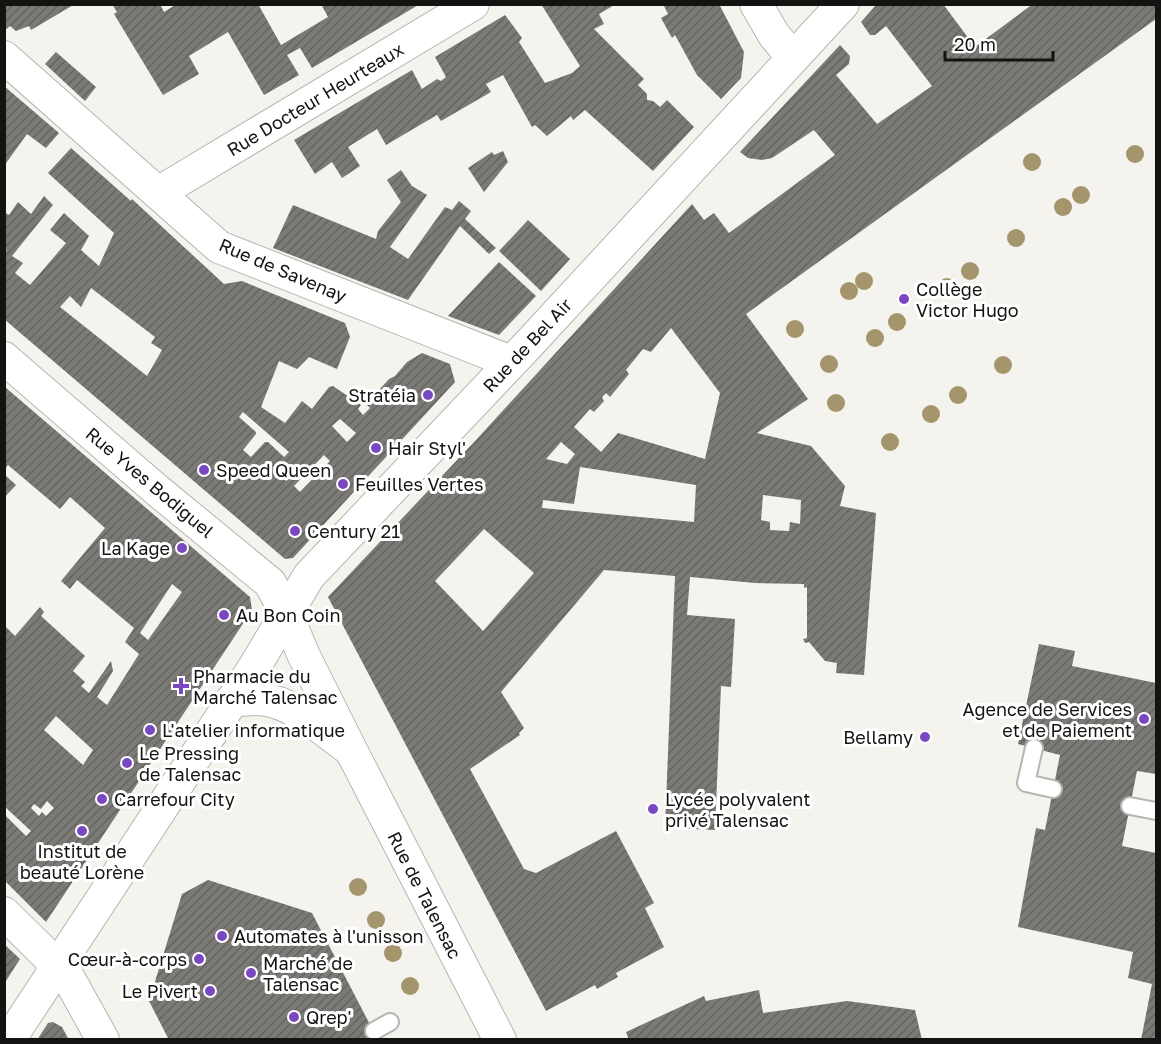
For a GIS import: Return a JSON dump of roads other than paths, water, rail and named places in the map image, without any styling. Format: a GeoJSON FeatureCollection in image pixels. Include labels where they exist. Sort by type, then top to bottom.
{"type":"FeatureCollection","features":[{"type":"Feature","properties":{"kind":"street","name":"Rue Docteur Heurteaux"},"geometry":{"type":"LineString","coordinates":[[158,193],[472,4]]}},
{"type":"Feature","properties":{"kind":"street"},"geometry":{"type":"LineString","coordinates":[[756,4],[774,35],[793,58]]}},
{"type":"Feature","properties":{"kind":"street","name":"Rue de Bel Air"},"geometry":{"type":"LineString","coordinates":[[9,1040],[255,666],[309,576],[326,555],[511,362],[843,4]]}},
{"type":"Feature","properties":{"kind":"street","name":"Rue de Savenay"},"geometry":{"type":"LineString","coordinates":[[4,57],[219,247],[511,362]]}},
{"type":"Feature","properties":{"kind":"street","name":"Rue Yves Bodiguel"},"geometry":{"type":"LineString","coordinates":[[4,358],[158,491],[270,582],[286,613]]}},
{"type":"Feature","properties":{"kind":"street","name":"Rue de Talensac"},"geometry":{"type":"LineString","coordinates":[[286,613],[304,656],[351,750],[500,1040]]}},
{"type":"Feature","properties":{"kind":"street","name":"Rue de Talensac"},"geometry":{"type":"LineString","coordinates":[[232,700],[262,699],[275,702],[304,717],[351,750]]}},
{"type":"Feature","properties":{"kind":"street"},"geometry":{"type":"LineString","coordinates":[[4,913],[67,975],[103,1040]]}},
{"type":"Feature","properties":{"kind":"lane"},"geometry":{"type":"LineString","coordinates":[[1034,748],[1026,783],[1053,789]]}},
{"type":"Feature","properties":{"kind":"lane"},"geometry":{"type":"LineString","coordinates":[[1130,806],[1156,811]]}},
{"type":"Feature","properties":{"kind":"lane"},"geometry":{"type":"LineString","coordinates":[[374,1031],[390,1022]]}},
{"type":"Feature","properties":{"kind":"place","name":"Collège Victor Hugo"},"geometry":{"type":"Point","coordinates":[904,299]}},
{"type":"Feature","properties":{"kind":"place","name":"Stratéia"},"geometry":{"type":"Point","coordinates":[428,395]}},
{"type":"Feature","properties":{"kind":"place","name":"Hair Styl'"},"geometry":{"type":"Point","coordinates":[376,448]}},
{"type":"Feature","properties":{"kind":"place","name":"Speed Queen"},"geometry":{"type":"Point","coordinates":[204,470]}},
{"type":"Feature","properties":{"kind":"place","name":"Feuilles Vertes"},"geometry":{"type":"Point","coordinates":[343,484]}},
{"type":"Feature","properties":{"kind":"place","name":"Century 21"},"geometry":{"type":"Point","coordinates":[295,531]}},
{"type":"Feature","properties":{"kind":"place","name":"La Kage"},"geometry":{"type":"Point","coordinates":[182,548]}},
{"type":"Feature","properties":{"kind":"place","name":"Au Bon Coin"},"geometry":{"type":"Point","coordinates":[224,615]}},
{"type":"Feature","properties":{"kind":"place","name":"Pharmacie du Marché Talensac"},"geometry":{"type":"Point","coordinates":[181,686]}},
{"type":"Feature","properties":{"kind":"place","name":"Agence de Services et de Paiement"},"geometry":{"type":"Point","coordinates":[1144,719]}},
{"type":"Feature","properties":{"kind":"place","name":"L'atelier informatique"},"geometry":{"type":"Point","coordinates":[150,730]}},
{"type":"Feature","properties":{"kind":"place","name":"Bellamy"},"geometry":{"type":"Point","coordinates":[925,737]}},
{"type":"Feature","properties":{"kind":"place","name":"Le Pressing de Talensac"},"geometry":{"type":"Point","coordinates":[127,763]}},
{"type":"Feature","properties":{"kind":"place","name":"Carrefour City"},"geometry":{"type":"Point","coordinates":[102,799]}},
{"type":"Feature","properties":{"kind":"place","name":"Lycée polyvalent privé Talensac"},"geometry":{"type":"Point","coordinates":[653,809]}},
{"type":"Feature","properties":{"kind":"place","name":"Institut de beauté Lorène"},"geometry":{"type":"Point","coordinates":[82,831]}},
{"type":"Feature","properties":{"kind":"place","name":"Automates à l'unisson"},"geometry":{"type":"Point","coordinates":[222,936]}},
{"type":"Feature","properties":{"kind":"place","name":"Cœur-à-corps"},"geometry":{"type":"Point","coordinates":[199,959]}},
{"type":"Feature","properties":{"kind":"place","name":"Marché de Talensac"},"geometry":{"type":"Point","coordinates":[251,973]}},
{"type":"Feature","properties":{"kind":"place","name":"Le Pivert"},"geometry":{"type":"Point","coordinates":[210,991]}},
{"type":"Feature","properties":{"kind":"place","name":"Qrep'"},"geometry":{"type":"Point","coordinates":[294,1017]}}]}
